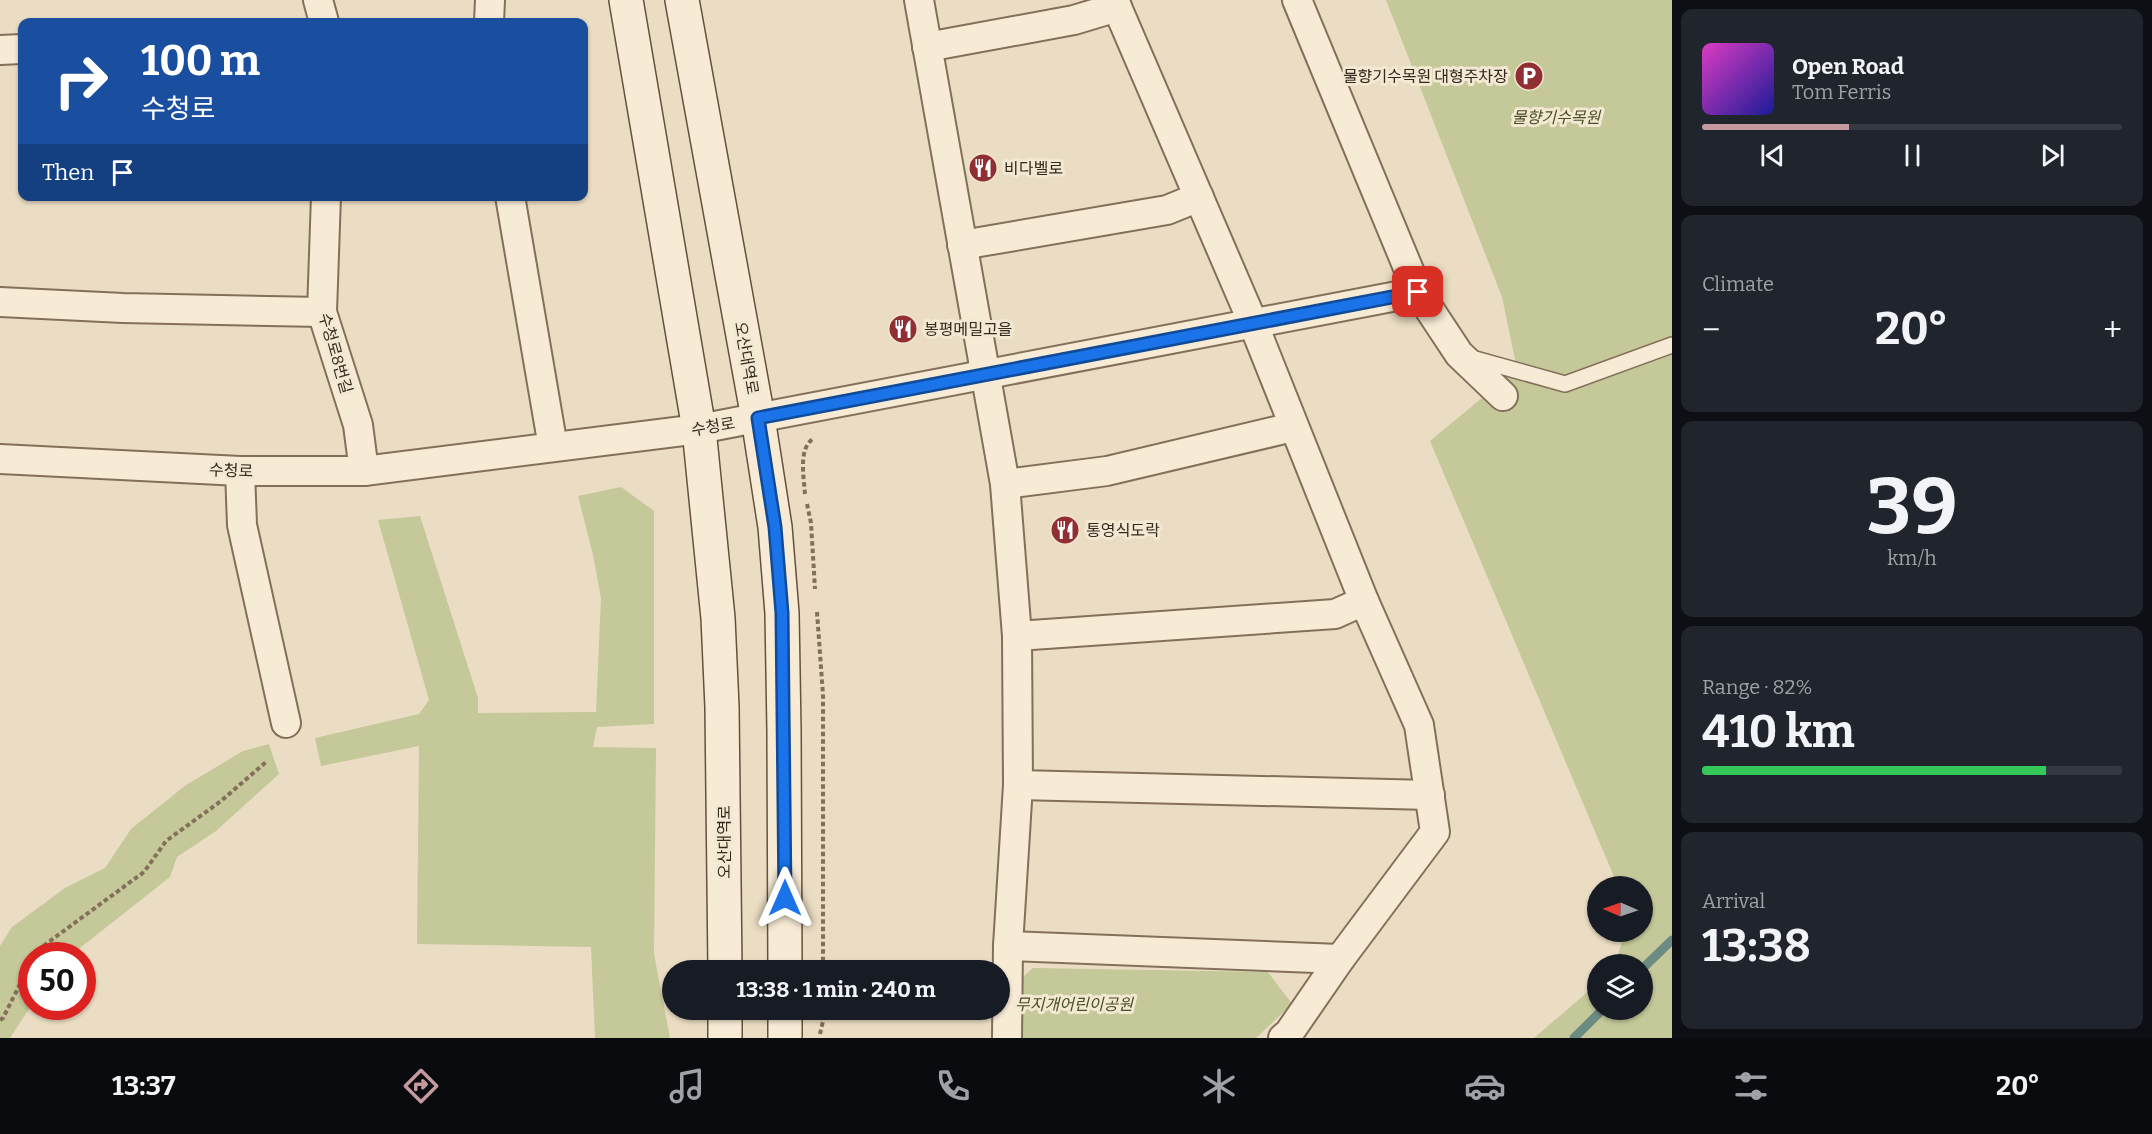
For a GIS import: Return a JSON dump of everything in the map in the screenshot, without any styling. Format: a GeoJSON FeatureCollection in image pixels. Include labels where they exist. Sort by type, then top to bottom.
{"type":"FeatureCollection","features":[{"type":"Feature","properties":{"kind":"main road","name":"오산대역로"},"geometry":{"type":"LineString","coordinates":[[626,0],[699,429],[718,618],[721,673],[724,757],[725,960]]}},
{"type":"Feature","properties":{"kind":"main road","name":"오산대역로"},"geometry":{"type":"LineString","coordinates":[[682,0],[758,418],[775,527],[782,613],[785,960]]}},
{"type":"Feature","properties":{"kind":"main road"},"geometry":{"type":"LineString","coordinates":[[725,1020],[725,1038]]}},
{"type":"Feature","properties":{"kind":"main road"},"geometry":{"type":"LineString","coordinates":[[785,1020],[785,1038]]}},
{"type":"Feature","properties":{"kind":"street"},"geometry":{"type":"LineString","coordinates":[[318,0],[323,18]]}},
{"type":"Feature","properties":{"kind":"street"},"geometry":{"type":"LineString","coordinates":[[489,18],[490,0]]}},
{"type":"Feature","properties":{"kind":"street"},"geometry":{"type":"LineString","coordinates":[[919,0],[1005,484],[1017,636],[1018,785],[1008,946],[1006,1038]]}},
{"type":"Feature","properties":{"kind":"street"},"geometry":{"type":"LineString","coordinates":[[1297,0],[1418,292],[1460,354],[1503,396]]}},
{"type":"Feature","properties":{"kind":"street"},"geometry":{"type":"LineString","coordinates":[[927,47],[1074,20],[1115,3],[1253,323],[1364,601],[1419,725],[1435,832],[1340,959],[1289,1033],[1283,1038]]}},
{"type":"Feature","properties":{"kind":"street"},"geometry":{"type":"LineString","coordinates":[[0,50],[18,49]]}},
{"type":"Feature","properties":{"kind":"street"},"geometry":{"type":"LineString","coordinates":[[962,245],[1167,210],[1199,197]]}},
{"type":"Feature","properties":{"kind":"street","name":"수청로8번길"},"geometry":{"type":"LineString","coordinates":[[326,201],[322,312],[358,425],[364,471]]}},
{"type":"Feature","properties":{"kind":"street"},"geometry":{"type":"LineString","coordinates":[[511,201],[553,447]]}},
{"type":"Feature","properties":{"kind":"street","name":"수청로"},"geometry":{"type":"LineString","coordinates":[[0,459],[240,471],[364,471],[699,429],[1418,292]]}},
{"type":"Feature","properties":{"kind":"street"},"geometry":{"type":"LineString","coordinates":[[0,302],[123,308],[322,312]]}},
{"type":"Feature","properties":{"kind":"street"},"geometry":{"type":"LineString","coordinates":[[1005,484],[1107,471],[1293,427]]}},
{"type":"Feature","properties":{"kind":"street"},"geometry":{"type":"LineString","coordinates":[[240,471],[242,525],[286,723]]}},
{"type":"Feature","properties":{"kind":"street"},"geometry":{"type":"LineString","coordinates":[[1017,636],[1335,614],[1364,601]]}},
{"type":"Feature","properties":{"kind":"street"},"geometry":{"type":"LineString","coordinates":[[1018,785],[1430,795]]}},
{"type":"Feature","properties":{"kind":"street"},"geometry":{"type":"LineString","coordinates":[[1008,946],[1340,959]]}},
{"type":"Feature","properties":{"kind":"lane"},"geometry":{"type":"LineString","coordinates":[[1460,354],[1565,384],[1672,345]]}},
{"type":"Feature","properties":{"kind":"path"},"geometry":{"type":"LineString","coordinates":[[49,942],[144,872],[166,841],[221,801],[266,762]]}},
{"type":"Feature","properties":{"kind":"path"},"geometry":{"type":"LineString","coordinates":[[0,1020],[18,987]]}},
{"type":"Feature","properties":{"kind":"path"},"geometry":{"type":"LineString","coordinates":[[819,1038],[823,1020]]}},
{"type":"Feature","properties":{"kind":"green space","name":"물향기수목원"},"geometry":{"type":"Polygon","coordinates":[[[1386,0],[1672,0],[1672,1038],[1534,1038],[1587,993],[1587,1020],[1653,1020],[1653,954],[1618,954],[1622,942],[1653,942],[1653,876],[1614,876],[1430,441],[1517,369],[1502,297],[1386,0]]]}},
{"type":"Feature","properties":{"kind":"green space"},"geometry":{"type":"Polygon","coordinates":[[[621,487],[654,511],[654,724],[597,727],[593,747],[656,748],[654,954],[662,996],[662,1020],[667,1020],[670,1038],[595,1038],[591,947],[417,944],[419,746],[321,766],[315,738],[419,714],[429,700],[378,520],[420,516],[478,698],[478,713],[596,712],[601,598],[578,496],[621,487]]]}},
{"type":"Feature","properties":{"kind":"green space"},"geometry":{"type":"Polygon","coordinates":[[[269,744],[279,774],[216,831],[177,857],[170,877],[88,942],[18,942],[18,1020],[22,1020],[10,1038],[0,1038],[0,946],[12,927],[65,888],[105,868],[131,829],[186,785],[243,751],[269,744]]]}},
{"type":"Feature","properties":{"kind":"green space","name":"무지개어린이공원"},"geometry":{"type":"Polygon","coordinates":[[[1033,968],[1268,972],[1292,1004],[1256,1038],[1015,1038],[1016,983],[1033,968]]]}},
{"type":"Feature","properties":{"kind":"waterway"},"geometry":{"type":"LineString","coordinates":[[1653,958],[1672,940]]}},
{"type":"Feature","properties":{"kind":"waterway"},"geometry":{"type":"LineString","coordinates":[[1574,1038],[1592,1020]]}},
{"type":"Feature","properties":{"kind":"place","name":"물향기수목원 대형주차장"},"geometry":{"type":"Point","coordinates":[1529,76]}},
{"type":"Feature","properties":{"kind":"place","name":"비다벨로"},"geometry":{"type":"Point","coordinates":[983,168]}},
{"type":"Feature","properties":{"kind":"place","name":"봉평메밀고을"},"geometry":{"type":"Point","coordinates":[903,329]}},
{"type":"Feature","properties":{"kind":"place","name":"통영식도락"},"geometry":{"type":"Point","coordinates":[1065,530]}},
{"type":"Feature","properties":{"kind":"route"},"geometry":{"type":"LineString","coordinates":[[785,898],[782,613],[775,527],[758,418],[1418,292]]}}]}
